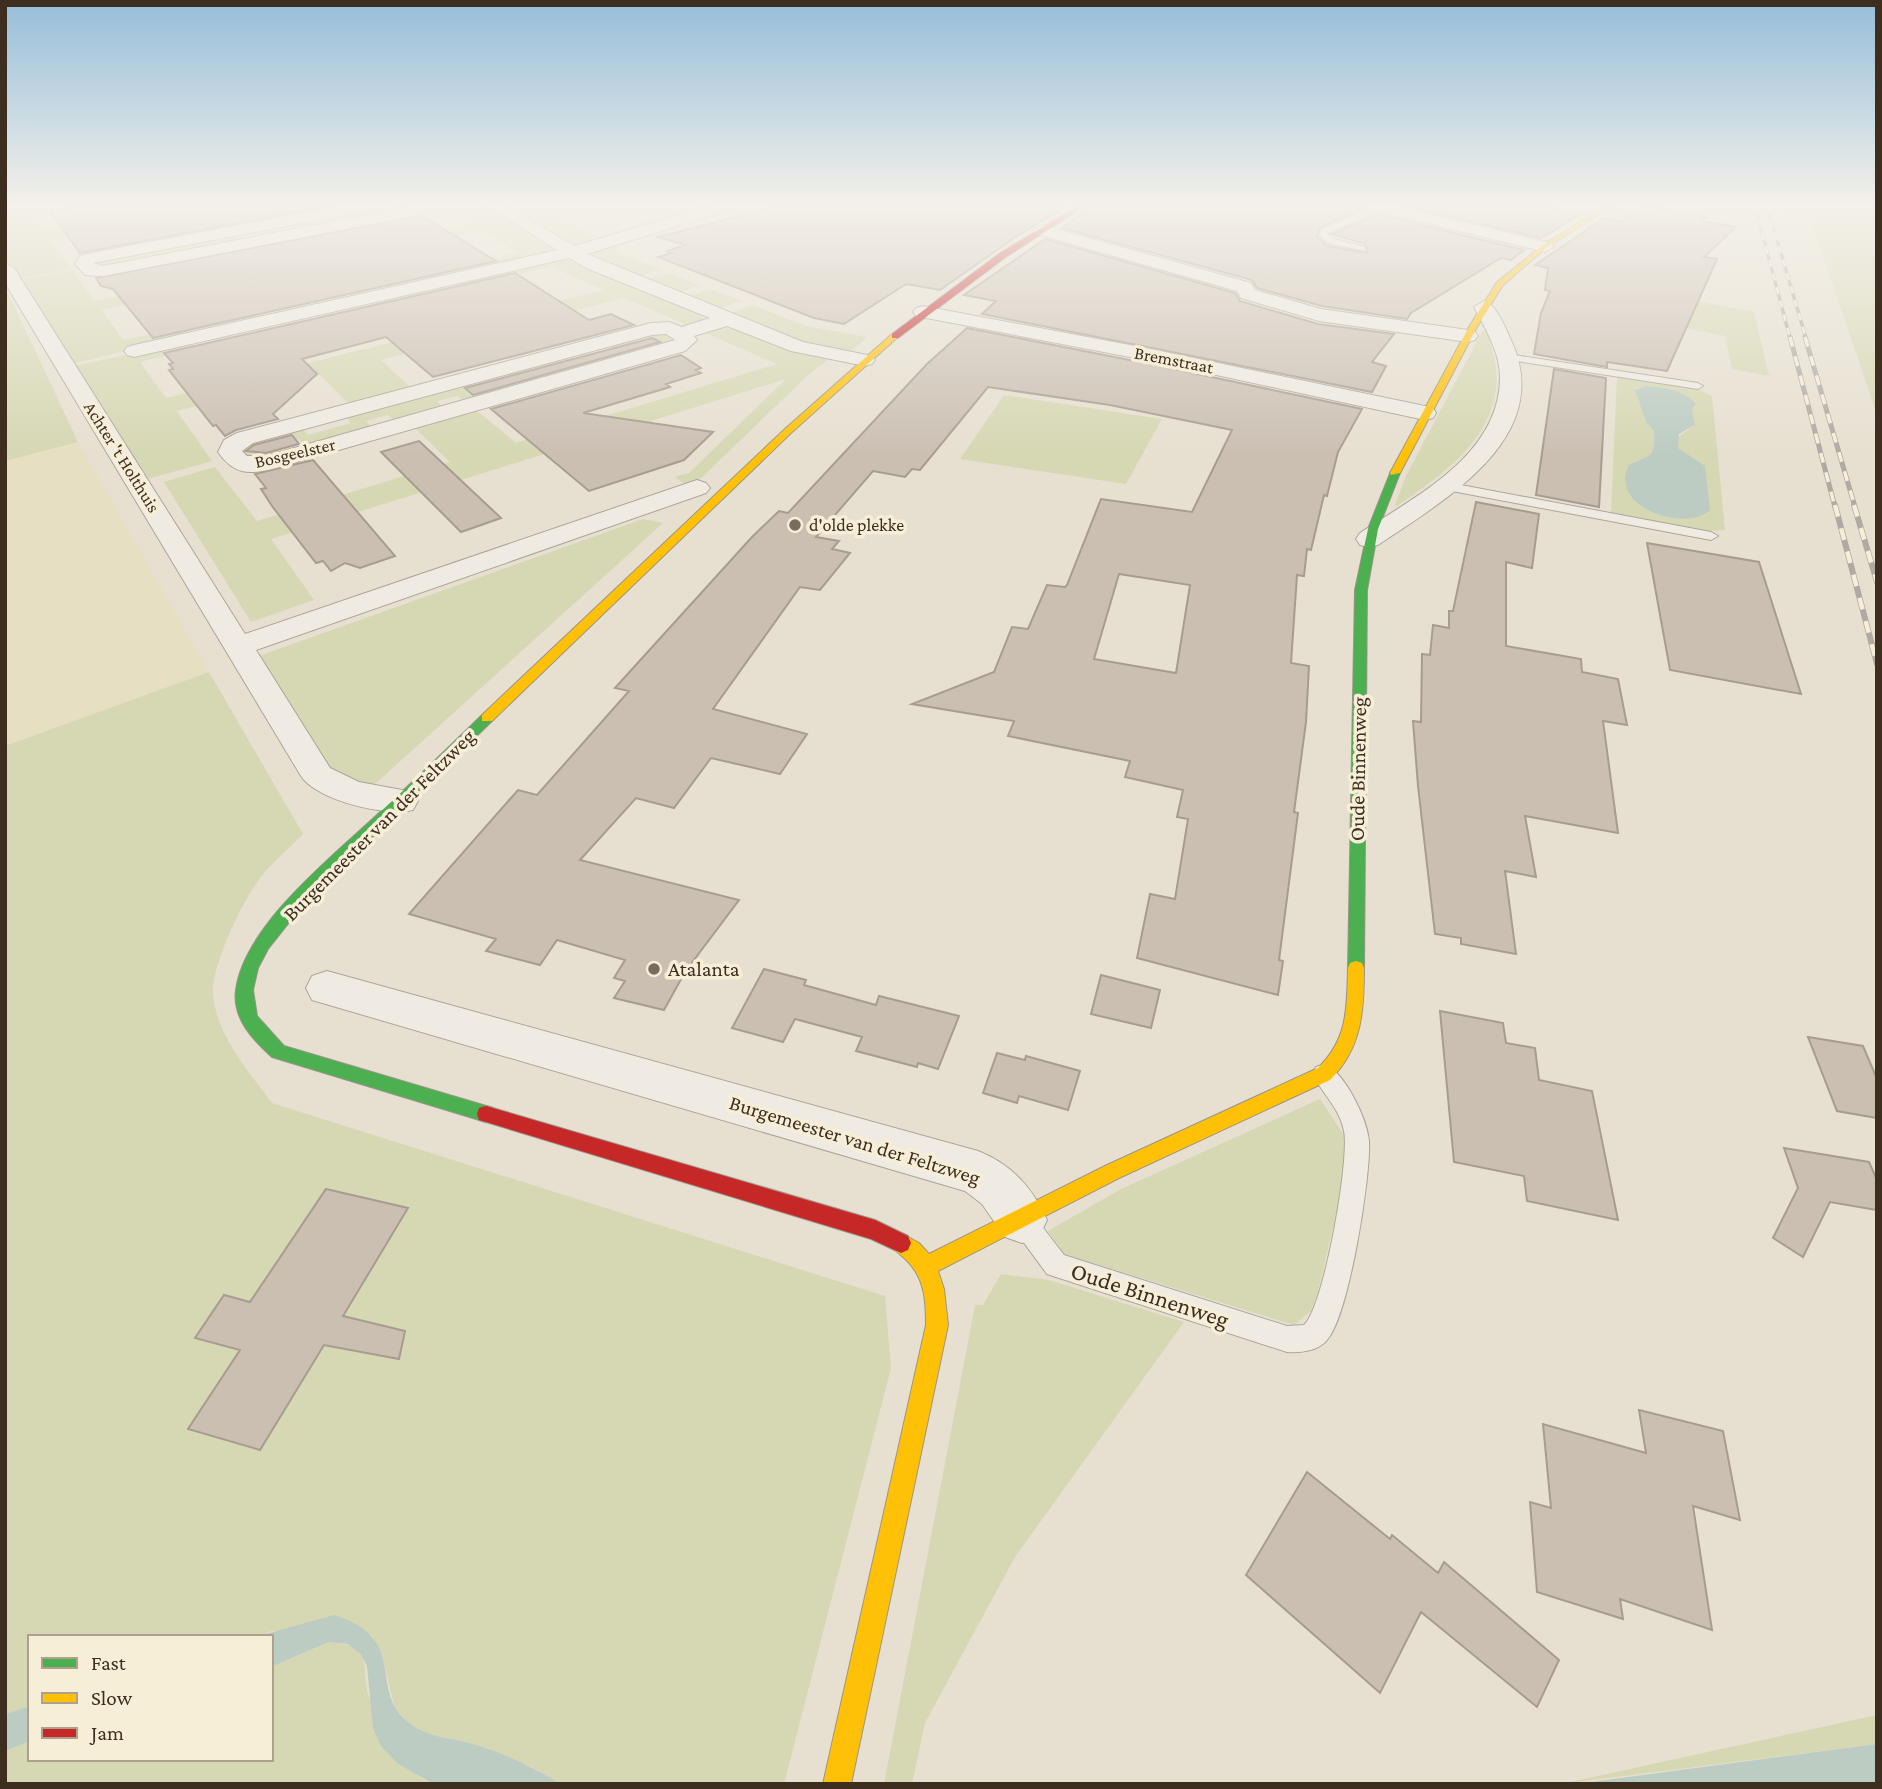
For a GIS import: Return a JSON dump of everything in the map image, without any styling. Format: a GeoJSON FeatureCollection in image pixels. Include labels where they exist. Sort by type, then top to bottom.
{"type":"FeatureCollection","features":[{"type":"Feature","properties":{"kind":"street","name":"Achter 't Holthuis"},"geometry":{"type":"LineString","coordinates":[[18,289],[318,776],[351,792],[400,802]]}},
{"type":"Feature","properties":{"kind":"street"},"geometry":{"type":"LineString","coordinates":[[134,351],[406,289]]}},
{"type":"Feature","properties":{"kind":"street"},"geometry":{"type":"LineString","coordinates":[[655,289],[798,348],[865,360]]}},
{"type":"Feature","properties":{"kind":"street","name":"Burgemeester van der Feltzweg"},"geometry":{"type":"LineString","coordinates":[[837,1784],[937,1325],[935,1285],[927,1266],[912,1249],[897,1238],[875,1230],[289,1056],[262,1042],[250,1028],[243,1004],[246,977],[254,959],[281,921],[312,887],[700,501],[865,360],[954,289]]}},
{"type":"Feature","properties":{"kind":"street"},"geometry":{"type":"LineString","coordinates":[[1245,289],[1248,294],[1319,316],[1468,336]]}},
{"type":"Feature","properties":{"kind":"street","name":"Oude Binnenweg"},"geometry":{"type":"LineString","coordinates":[[1022,1220],[1112,1172],[1324,1074],[1345,1054],[1354,1028],[1364,560],[1389,485],[1425,413],[1484,307],[1497,289]]}},
{"type":"Feature","properties":{"kind":"street"},"geometry":{"type":"LineString","coordinates":[[1369,539],[1445,486],[1481,453],[1502,419],[1510,387],[1507,356],[1484,307]]}},
{"type":"Feature","properties":{"kind":"street","name":"Bremstraat"},"geometry":{"type":"LineString","coordinates":[[923,312],[1156,356],[1425,413]]}},
{"type":"Feature","properties":{"kind":"street","name":"Bosgeelster"},"geometry":{"type":"LineString","coordinates":[[680,334],[687,340],[678,347],[267,463],[240,464],[230,452],[232,445],[245,438],[651,329],[669,328],[680,334],[728,319]]}},
{"type":"Feature","properties":{"kind":"street"},"geometry":{"type":"LineString","coordinates":[[239,646],[649,505],[700,501]]}},
{"type":"Feature","properties":{"kind":"street","name":"Burgemeester van der Feltzweg"},"geometry":{"type":"LineString","coordinates":[[327,988],[978,1173],[999,1188],[1022,1220]]}},
{"type":"Feature","properties":{"kind":"street"},"geometry":{"type":"LineString","coordinates":[[927,1266],[1022,1220]]}},
{"type":"Feature","properties":{"kind":"lane"},"geometry":{"type":"LineString","coordinates":[[1507,356],[1698,386]]}},
{"type":"Feature","properties":{"kind":"lane"},"geometry":{"type":"LineString","coordinates":[[1445,486],[1711,536]]}},
{"type":"Feature","properties":{"kind":"lane","name":"Oude Binnenweg"},"geometry":{"type":"LineString","coordinates":[[1022,1220],[1056,1265],[1287,1339],[1297,1340],[1314,1335],[1325,1322],[1346,1231],[1357,1157],[1352,1118],[1324,1074]]}},
{"type":"Feature","properties":{"kind":"shaded area"},"geometry":{"type":"Polygon","coordinates":[[[1646,386],[1679,392],[1696,404],[1692,410],[1695,425],[1679,434],[1678,448],[1705,466],[1710,510],[1699,516],[1684,519],[1652,512],[1639,504],[1629,493],[1625,480],[1629,465],[1647,457],[1654,447],[1654,431],[1646,422],[1635,390],[1646,386]]]}},
{"type":"Feature","properties":{"kind":"shaded area"},"geometry":{"type":"Polygon","coordinates":[[[78,442],[209,672],[5,746],[5,461],[78,442]]]}},
{"type":"Feature","properties":{"kind":"shaded area"},"geometry":{"type":"Polygon","coordinates":[[[334,1615],[358,1625],[372,1637],[380,1651],[390,1695],[396,1709],[408,1722],[431,1734],[496,1752],[561,1784],[433,1784],[397,1763],[381,1746],[373,1728],[367,1666],[360,1653],[347,1644],[329,1642],[273,1666],[273,1635],[262,1635],[334,1615]]]}},
{"type":"Feature","properties":{"kind":"shaded area"},"geometry":{"type":"Polygon","coordinates":[[[28,1707],[28,1742],[5,1751],[5,1714],[28,1707]]]}},
{"type":"Feature","properties":{"kind":"shaded area"},"geometry":{"type":"Polygon","coordinates":[[[1877,1744],[1877,1784],[1575,1784],[1877,1744]]]}},
{"type":"Feature","properties":{"kind":"green space"},"geometry":{"type":"Polygon","coordinates":[[[5,289],[7,289],[78,442],[5,461],[5,289]]]}},
{"type":"Feature","properties":{"kind":"green space"},"geometry":{"type":"Polygon","coordinates":[[[25,289],[86,289],[94,301],[150,289],[199,289],[102,310],[123,340],[184,327],[190,335],[72,364],[25,289]]]}},
{"type":"Feature","properties":{"kind":"green space"},"geometry":{"type":"Polygon","coordinates":[[[640,289],[701,314],[703,320],[691,327],[624,298],[381,360],[412,389],[350,405],[320,375],[177,411],[212,461],[144,480],[73,366],[188,342],[195,349],[140,362],[166,398],[604,290],[640,289]]]}},
{"type":"Feature","properties":{"kind":"green space"},"geometry":{"type":"Polygon","coordinates":[[[669,289],[687,289],[677,293],[669,289]]]}},
{"type":"Feature","properties":{"kind":"green space"},"geometry":{"type":"Polygon","coordinates":[[[712,289],[741,301],[718,309],[688,297],[712,289]]]}},
{"type":"Feature","properties":{"kind":"green space"},"geometry":{"type":"Polygon","coordinates":[[[1834,289],[1877,289],[1877,415],[1834,289]]]}},
{"type":"Feature","properties":{"kind":"green space"},"geometry":{"type":"Polygon","coordinates":[[[1670,296],[1754,312],[1769,376],[1732,369],[1725,336],[1663,324],[1670,296]]]}},
{"type":"Feature","properties":{"kind":"green space"},"geometry":{"type":"Polygon","coordinates":[[[753,305],[806,326],[867,337],[850,351],[825,350],[808,346],[729,314],[753,305]]]}},
{"type":"Feature","properties":{"kind":"green space"},"geometry":{"type":"Polygon","coordinates":[[[720,328],[738,329],[793,352],[829,359],[808,375],[698,481],[686,485],[675,477],[689,473],[786,379],[271,539],[314,600],[251,622],[164,482],[215,467],[257,521],[450,462],[414,427],[476,410],[516,443],[777,364],[703,332],[720,328]]]}},
{"type":"Feature","properties":{"kind":"green space"},"geometry":{"type":"Polygon","coordinates":[[[1483,330],[1488,331],[1496,368],[1496,392],[1490,413],[1467,450],[1451,466],[1397,506],[1395,505],[1405,478],[1483,330]]]}},
{"type":"Feature","properties":{"kind":"green space"},"geometry":{"type":"Polygon","coordinates":[[[654,332],[665,333],[677,340],[647,351],[639,346],[631,349],[638,354],[573,372],[565,366],[529,377],[536,382],[465,402],[458,396],[437,401],[444,408],[395,421],[388,415],[366,421],[372,428],[305,447],[299,439],[275,446],[280,453],[264,458],[248,457],[242,449],[243,445],[302,428],[308,435],[351,423],[345,416],[467,383],[474,389],[512,378],[505,373],[571,355],[580,360],[614,350],[606,345],[654,332]]]}},
{"type":"Feature","properties":{"kind":"green space"},"geometry":{"type":"Polygon","coordinates":[[[1617,377],[1699,390],[1712,396],[1725,530],[1711,531],[1611,513],[1617,377]],[[1646,386],[1635,389],[1646,422],[1654,431],[1654,445],[1650,455],[1633,462],[1675,517],[1697,517],[1683,452],[1678,448],[1677,438],[1695,425],[1692,410],[1695,407],[1670,390],[1646,386]]]}},
{"type":"Feature","properties":{"kind":"green space"},"geometry":{"type":"Polygon","coordinates":[[[1004,395],[1162,419],[1126,484],[960,459],[1004,395]]]}},
{"type":"Feature","properties":{"kind":"green space"},"geometry":{"type":"Polygon","coordinates":[[[643,519],[663,523],[373,786],[356,784],[329,772],[256,657],[643,519]]]}},
{"type":"Feature","properties":{"kind":"green space"},"geometry":{"type":"Polygon","coordinates":[[[209,672],[303,834],[268,869],[251,891],[228,936],[213,983],[216,1010],[227,1039],[272,1103],[885,1296],[891,1368],[784,1784],[561,1784],[531,1767],[473,1744],[424,1733],[406,1721],[394,1706],[382,1654],[372,1635],[272,1631],[261,1635],[28,1635],[28,1707],[5,1714],[5,746],[209,672]]]}},
{"type":"Feature","properties":{"kind":"green space"},"geometry":{"type":"Polygon","coordinates":[[[1320,1099],[1347,1140],[1346,1171],[1318,1292],[1311,1311],[1294,1325],[1064,1254],[1048,1231],[1121,1189],[1320,1099]]]}},
{"type":"Feature","properties":{"kind":"green space"},"geometry":{"type":"Polygon","coordinates":[[[1001,1274],[1049,1280],[1184,1322],[1015,1557],[925,1723],[912,1784],[884,1784],[975,1305],[983,1305],[1001,1274]]]}},
{"type":"Feature","properties":{"kind":"green space"},"geometry":{"type":"Polygon","coordinates":[[[330,1642],[355,1649],[364,1662],[367,1688],[378,1715],[415,1773],[433,1784],[5,1784],[5,1751],[28,1742],[28,1761],[273,1761],[273,1666],[330,1642]]]}},
{"type":"Feature","properties":{"kind":"green space"},"geometry":{"type":"Polygon","coordinates":[[[1877,1715],[1877,1744],[1561,1784],[1877,1715]]]}},
{"type":"Feature","properties":{"kind":"building"},"geometry":{"type":"Polygon","coordinates":[[[113,289],[369,289],[153,338],[113,289]]]}},
{"type":"Feature","properties":{"kind":"building"},"geometry":{"type":"Polygon","coordinates":[[[443,289],[541,289],[589,320],[611,314],[634,325],[433,377],[386,337],[302,359],[317,374],[273,414],[278,419],[236,430],[225,436],[216,425],[213,426],[169,370],[173,369],[169,364],[173,363],[164,353],[443,289]]]}},
{"type":"Feature","properties":{"kind":"building"},"geometry":{"type":"Polygon","coordinates":[[[741,289],[897,289],[844,324],[814,318],[741,289]]]}},
{"type":"Feature","properties":{"kind":"building"},"geometry":{"type":"Polygon","coordinates":[[[972,289],[1223,289],[1235,293],[1240,301],[1318,324],[1394,334],[1372,362],[1386,366],[1372,392],[982,314],[996,301],[964,295],[972,289]]]}},
{"type":"Feature","properties":{"kind":"building"},"geometry":{"type":"Polygon","coordinates":[[[1262,289],[1449,289],[1411,313],[1407,319],[1322,306],[1262,289]]]}},
{"type":"Feature","properties":{"kind":"building"},"geometry":{"type":"Polygon","coordinates":[[[1703,289],[1667,371],[1607,362],[1607,367],[1534,354],[1541,313],[1550,291],[1545,290],[1703,289]]]}},
{"type":"Feature","properties":{"kind":"building"},"geometry":{"type":"Polygon","coordinates":[[[967,328],[1362,409],[1338,452],[1311,550],[1307,549],[1304,576],[1297,575],[1291,663],[1309,666],[1306,722],[1294,812],[1298,813],[1279,960],[1283,961],[1278,995],[1137,958],[1150,894],[1175,899],[1188,819],[1177,817],[1183,790],[1125,777],[1130,761],[1008,736],[1014,721],[912,704],[994,672],[1012,627],[1028,629],[1047,585],[1067,585],[1101,499],[1192,512],[1232,430],[1110,405],[988,387],[920,470],[912,469],[905,477],[873,471],[816,537],[839,541],[832,549],[850,553],[820,590],[800,587],[713,709],[807,734],[780,774],[711,758],[674,808],[636,798],[580,860],[739,900],[685,972],[664,1010],[614,998],[625,981],[614,978],[625,960],[557,940],[540,965],[486,951],[496,939],[409,914],[518,790],[537,795],[629,691],[615,688],[752,537],[779,511],[788,513],[927,364],[967,328]],[[1119,574],[1094,659],[1176,673],[1190,585],[1119,574]]]}},
{"type":"Feature","properties":{"kind":"building"},"geometry":{"type":"Polygon","coordinates":[[[652,338],[660,342],[473,395],[465,388],[652,338]]]}},
{"type":"Feature","properties":{"kind":"building"},"geometry":{"type":"Polygon","coordinates":[[[681,355],[701,368],[696,370],[701,373],[666,384],[670,387],[583,413],[713,432],[684,460],[589,491],[491,409],[681,355]]]}},
{"type":"Feature","properties":{"kind":"building"},"geometry":{"type":"Polygon","coordinates":[[[1554,369],[1606,378],[1599,507],[1536,495],[1554,369]]]}},
{"type":"Feature","properties":{"kind":"building"},"geometry":{"type":"Polygon","coordinates":[[[292,435],[299,444],[266,453],[246,451],[254,445],[292,435]]]}},
{"type":"Feature","properties":{"kind":"building"},"geometry":{"type":"Polygon","coordinates":[[[419,441],[501,518],[461,532],[381,452],[419,441]]]}},
{"type":"Feature","properties":{"kind":"building"},"geometry":{"type":"Polygon","coordinates":[[[313,460],[395,556],[360,568],[345,563],[331,571],[323,561],[316,563],[272,506],[261,489],[266,488],[255,474],[313,460]]]}},
{"type":"Feature","properties":{"kind":"building"},"geometry":{"type":"Polygon","coordinates":[[[1476,502],[1539,514],[1532,568],[1506,562],[1506,646],[1581,659],[1582,672],[1618,679],[1627,725],[1603,721],[1618,833],[1525,816],[1536,877],[1505,871],[1516,954],[1461,944],[1461,938],[1435,934],[1418,786],[1413,721],[1421,722],[1422,654],[1430,655],[1433,625],[1449,628],[1449,611],[1453,611],[1476,502]]]}},
{"type":"Feature","properties":{"kind":"building"},"geometry":{"type":"Polygon","coordinates":[[[1647,543],[1759,562],[1801,694],[1670,670],[1647,543]]]}},
{"type":"Feature","properties":{"kind":"building"},"geometry":{"type":"Polygon","coordinates":[[[764,969],[806,980],[804,985],[876,1005],[879,996],[959,1016],[938,1069],[918,1063],[917,1067],[856,1051],[862,1037],[795,1019],[783,1042],[732,1028],[764,969]]]}},
{"type":"Feature","properties":{"kind":"building"},"geometry":{"type":"Polygon","coordinates":[[[1101,975],[1160,990],[1151,1028],[1091,1014],[1101,975]]]}},
{"type":"Feature","properties":{"kind":"building"},"geometry":{"type":"Polygon","coordinates":[[[1440,1011],[1503,1023],[1506,1043],[1535,1048],[1539,1080],[1592,1091],[1618,1220],[1527,1201],[1524,1176],[1454,1162],[1440,1011]]]}},
{"type":"Feature","properties":{"kind":"building"},"geometry":{"type":"Polygon","coordinates":[[[1808,1037],[1863,1046],[1877,1079],[1877,1118],[1837,1111],[1808,1037]]]}},
{"type":"Feature","properties":{"kind":"building"},"geometry":{"type":"Polygon","coordinates":[[[997,1053],[1025,1060],[1026,1056],[1080,1071],[1068,1110],[1019,1096],[1017,1103],[983,1093],[997,1053]]]}},
{"type":"Feature","properties":{"kind":"building"},"geometry":{"type":"Polygon","coordinates":[[[1784,1148],[1869,1162],[1877,1180],[1877,1210],[1830,1202],[1803,1257],[1773,1238],[1798,1188],[1784,1148]]]}},
{"type":"Feature","properties":{"kind":"building"},"geometry":{"type":"Polygon","coordinates":[[[326,1189],[408,1208],[343,1316],[405,1331],[399,1359],[324,1345],[260,1450],[188,1429],[240,1350],[195,1338],[224,1295],[250,1302],[326,1189]]]}},
{"type":"Feature","properties":{"kind":"building"},"geometry":{"type":"Polygon","coordinates":[[[1639,1410],[1723,1431],[1740,1520],[1693,1506],[1712,1630],[1620,1599],[1623,1619],[1537,1592],[1530,1502],[1551,1508],[1543,1424],[1646,1453],[1639,1410]]]}},
{"type":"Feature","properties":{"kind":"building"},"geometry":{"type":"Polygon","coordinates":[[[1307,1472],[1390,1539],[1392,1535],[1438,1573],[1444,1562],[1559,1660],[1537,1707],[1421,1612],[1380,1693],[1246,1575],[1307,1472]]]}},
{"type":"Feature","properties":{"kind":"railway"},"geometry":{"type":"LineString","coordinates":[[1777,289],[1790,338]]}},
{"type":"Feature","properties":{"kind":"railway"},"geometry":{"type":"LineString","coordinates":[[1792,289],[1806,338]]}},
{"type":"Feature","properties":{"kind":"railway"},"geometry":{"type":"LineString","coordinates":[[1790,337],[1835,507]]}},
{"type":"Feature","properties":{"kind":"railway"},"geometry":{"type":"LineString","coordinates":[[1805,337],[1855,507]]}},
{"type":"Feature","properties":{"kind":"railway"},"geometry":{"type":"LineString","coordinates":[[1835,505],[1877,664]]}},
{"type":"Feature","properties":{"kind":"railway"},"geometry":{"type":"LineString","coordinates":[[1854,505],[1877,582]]}},
{"type":"Feature","properties":{"kind":"traffic: fast"},"geometry":{"type":"LineString","coordinates":[[1356,968],[1361,590],[1373,529],[1395,473]]}},
{"type":"Feature","properties":{"kind":"traffic: fast"},"geometry":{"type":"LineString","coordinates":[[486,1114],[278,1052],[258,1032],[249,1018],[244,990],[250,968],[262,945],[300,897],[487,718]]}},
{"type":"Feature","properties":{"kind":"traffic: slow"},"geometry":{"type":"LineString","coordinates":[[1395,473],[1473,327],[1497,289]]}},
{"type":"Feature","properties":{"kind":"traffic: slow"},"geometry":{"type":"LineString","coordinates":[[487,718],[788,431],[895,336]]}},
{"type":"Feature","properties":{"kind":"traffic: slow"},"geometry":{"type":"LineString","coordinates":[[927,1266],[1112,1172],[1324,1074],[1335,1063],[1349,1039],[1354,1012],[1356,968]]}},
{"type":"Feature","properties":{"kind":"traffic: slow"},"geometry":{"type":"LineString","coordinates":[[837,1784],[937,1325],[931,1278],[920,1259],[901,1243]]}},
{"type":"Feature","properties":{"kind":"traffic: jam"},"geometry":{"type":"LineString","coordinates":[[895,336],[957,289]]}},
{"type":"Feature","properties":{"kind":"traffic: jam"},"geometry":{"type":"LineString","coordinates":[[486,1114],[875,1230],[901,1243]]}},
{"type":"Feature","properties":{"kind":"place","name":"d'olde plekke"},"geometry":{"type":"Point","coordinates":[795,525]}},
{"type":"Feature","properties":{"kind":"place","name":"Atalanta"},"geometry":{"type":"Point","coordinates":[654,969]}}]}
